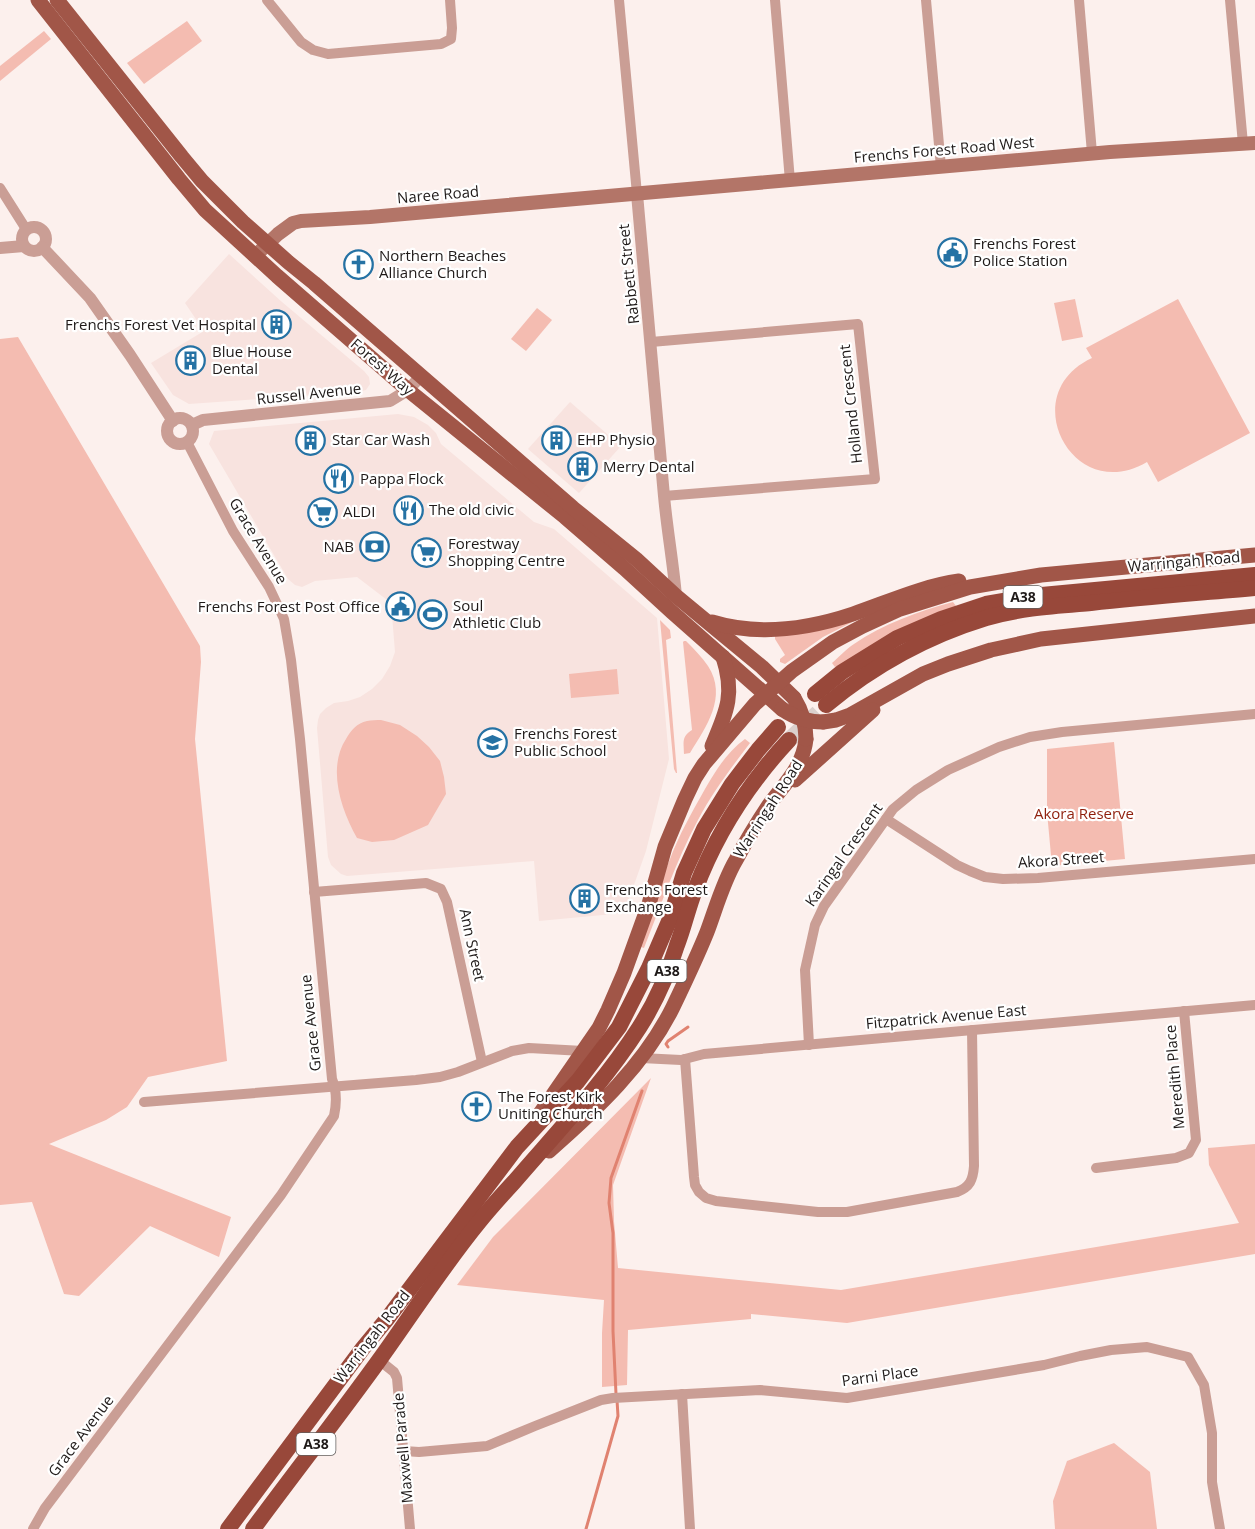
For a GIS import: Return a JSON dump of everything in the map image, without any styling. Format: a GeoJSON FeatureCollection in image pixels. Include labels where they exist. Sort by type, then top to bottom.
{"type":"FeatureCollection","features":[{"type":"Feature","properties":{"kind":"highway","name":"Warringah Road"},"geometry":{"type":"LineString","coordinates":[[1255,575],[1031,596],[986,604],[941,619],[897,638],[842,672],[821,699],[845,689],[904,651],[945,632],[989,617],[1039,608],[1255,588]]}},
{"type":"Feature","properties":{"kind":"highway","name":"Warringah Road"},"geometry":{"type":"LineString","coordinates":[[228,1529],[517,1147],[578,1081],[619,1028],[670,920],[684,873],[704,829],[732,784],[758,750],[783,734],[773,757],[748,788],[717,840],[694,892],[677,947],[659,990],[626,1048],[579,1107],[480,1220],[253,1529]]}},
{"type":"Feature","properties":{"kind":"highway","name":"Maxwell Parade"},"geometry":{"type":"LineString","coordinates":[[363,1348],[379,1360]]}},
{"type":"Feature","properties":{"kind":"main road","name":"Forest Way"},"geometry":{"type":"LineString","coordinates":[[38,0],[198,202],[255,256],[408,390],[565,517],[765,694]]}},
{"type":"Feature","properties":{"kind":"main road","name":"Forest Way"},"geometry":{"type":"LineString","coordinates":[[57,0],[196,173],[243,222],[778,682]]}},
{"type":"Feature","properties":{"kind":"main road","name":"Frenchs Forest Road West"},"geometry":{"type":"LineString","coordinates":[[637,194],[1092,153],[1249,144]]}},
{"type":"Feature","properties":{"kind":"main road","name":"Naree Road"},"geometry":{"type":"LineString","coordinates":[[255,256],[287,226],[301,221],[370,218],[637,194]]}},
{"type":"Feature","properties":{"kind":"main road","name":"Warringah Road"},"geometry":{"type":"LineString","coordinates":[[517,1147],[599,1028],[620,982],[649,904],[665,847],[685,798],[704,764],[748,712],[778,682],[833,642],[863,626],[900,609],[970,587],[1041,575],[1255,555]]}},
{"type":"Feature","properties":{"kind":"main road"},"geometry":{"type":"LineString","coordinates":[[706,620],[729,627],[752,630],[802,626],[837,619],[910,593],[950,582],[1041,575]]}},
{"type":"Feature","properties":{"kind":"main road","name":"A38"},"geometry":{"type":"LineString","coordinates":[[774,800],[895,690],[923,674],[956,661],[1031,641],[1255,616]]}},
{"type":"Feature","properties":{"kind":"main road"},"geometry":{"type":"LineString","coordinates":[[704,764],[723,721],[729,695],[729,679],[723,657]]}},
{"type":"Feature","properties":{"kind":"main road","name":"Warringah Road"},"geometry":{"type":"LineString","coordinates":[[513,1183],[590,1113],[641,1058],[673,1008],[733,866],[754,828],[797,770],[802,758],[806,739],[801,710],[794,698],[778,682]]}},
{"type":"Feature","properties":{"kind":"main road"},"geometry":{"type":"LineString","coordinates":[[765,694],[793,716],[823,722],[850,715],[895,690]]}},
{"type":"Feature","properties":{"kind":"street"},"geometry":{"type":"LineString","coordinates":[[267,0],[301,42],[313,50],[328,54],[441,44],[451,39],[453,28],[450,0]]}},
{"type":"Feature","properties":{"kind":"street","name":"Rabbett Street"},"geometry":{"type":"LineString","coordinates":[[619,0],[664,496],[676,596]]}},
{"type":"Feature","properties":{"kind":"street"},"geometry":{"type":"LineString","coordinates":[[775,0],[790,181]]}},
{"type":"Feature","properties":{"kind":"street"},"geometry":{"type":"LineString","coordinates":[[926,0],[941,167]]}},
{"type":"Feature","properties":{"kind":"street"},"geometry":{"type":"LineString","coordinates":[[1079,0],[1092,153]]}},
{"type":"Feature","properties":{"kind":"street"},"geometry":{"type":"LineString","coordinates":[[1230,0],[1249,144]]}},
{"type":"Feature","properties":{"kind":"street"},"geometry":{"type":"LineString","coordinates":[[0,188],[26,229]]}},
{"type":"Feature","properties":{"kind":"street"},"geometry":{"type":"LineString","coordinates":[[34,227],[42,230],[45,237],[42,247],[33,251],[24,246],[22,236],[26,229],[34,227]]}},
{"type":"Feature","properties":{"kind":"street"},"geometry":{"type":"LineString","coordinates":[[0,248],[24,246]]}},
{"type":"Feature","properties":{"kind":"street"},"geometry":{"type":"LineString","coordinates":[[42,247],[90,298],[173,421]]}},
{"type":"Feature","properties":{"kind":"street","name":"Holland Crescent"},"geometry":{"type":"LineString","coordinates":[[651,342],[858,324],[874,479],[664,496]]}},
{"type":"Feature","properties":{"kind":"street","name":"Russell Avenue"},"geometry":{"type":"LineString","coordinates":[[192,425],[203,420],[390,401],[408,390],[421,376]]}},
{"type":"Feature","properties":{"kind":"street"},"geometry":{"type":"LineString","coordinates":[[183,418],[192,425],[192,437],[187,442],[183,444],[174,442],[168,436],[168,428],[173,421],[183,418]]}},
{"type":"Feature","properties":{"kind":"street","name":"Grace Avenue"},"geometry":{"type":"LineString","coordinates":[[33,1529],[45,1508],[281,1195],[334,1116],[337,1103],[330,1068],[295,695],[284,619],[269,587],[233,531],[187,442]]}},
{"type":"Feature","properties":{"kind":"street","name":"Karingal Crescent"},"geometry":{"type":"LineString","coordinates":[[809,1045],[805,970],[815,925],[824,906],[893,809],[903,800],[932,780],[984,753],[1023,739],[1062,732],[1255,714]]}},
{"type":"Feature","properties":{"kind":"street","name":"Akora Street"},"geometry":{"type":"LineString","coordinates":[[886,819],[957,865],[986,877],[1003,879],[1255,859]]}},
{"type":"Feature","properties":{"kind":"street","name":"Ann Street"},"geometry":{"type":"LineString","coordinates":[[314,892],[426,883],[441,889],[447,902],[482,1062]]}},
{"type":"Feature","properties":{"kind":"street","name":"Fitzpatrick Avenue East"},"geometry":{"type":"LineString","coordinates":[[641,1058],[683,1060],[704,1054],[1255,1005]]}},
{"type":"Feature","properties":{"kind":"street","name":"Meredith Place"},"geometry":{"type":"LineString","coordinates":[[1096,1168],[1176,1158],[1189,1153],[1196,1140],[1184,1011]]}},
{"type":"Feature","properties":{"kind":"street"},"geometry":{"type":"LineString","coordinates":[[683,1060],[694,1177],[699,1192],[706,1198],[726,1203],[818,1212],[847,1212],[957,1192],[969,1186],[973,1180],[974,1166],[972,1030]]}},
{"type":"Feature","properties":{"kind":"street"},"geometry":{"type":"LineString","coordinates":[[144,1102],[440,1077],[528,1048],[583,1051]]}},
{"type":"Feature","properties":{"kind":"street","name":"Parni Place"},"geometry":{"type":"LineString","coordinates":[[404,1451],[419,1452],[487,1446],[601,1400],[613,1398],[760,1390],[847,1398],[1044,1365],[1111,1350],[1147,1347],[1188,1357],[1204,1385],[1212,1433],[1212,1482],[1220,1529]]}},
{"type":"Feature","properties":{"kind":"street","name":"Maxwell Parade"},"geometry":{"type":"LineString","coordinates":[[379,1360],[394,1372],[397,1378],[410,1529]]}},
{"type":"Feature","properties":{"kind":"street"},"geometry":{"type":"LineString","coordinates":[[682,1394],[690,1529]]}},
{"type":"Feature","properties":{"kind":"shaded area"},"geometry":{"type":"Polygon","coordinates":[[[229,254],[364,371],[369,377],[370,384],[366,390],[189,404],[173,395],[151,363],[204,331],[185,303],[229,254]]]}},
{"type":"Feature","properties":{"kind":"shaded area"},"geometry":{"type":"Polygon","coordinates":[[[570,402],[621,446],[579,493],[528,449],[570,402]]]}},
{"type":"Feature","properties":{"kind":"shaded area"},"geometry":{"type":"Polygon","coordinates":[[[398,414],[414,417],[428,425],[436,433],[441,444],[534,522],[554,529],[657,618],[669,759],[646,851],[624,913],[539,921],[534,861],[347,876],[331,865],[328,857],[318,720],[326,708],[334,703],[360,697],[382,679],[395,652],[391,603],[357,577],[315,581],[302,587],[288,579],[209,444],[214,431],[398,414]]]}},
{"type":"Feature","properties":{"kind":"green space"},"geometry":{"type":"Polygon","coordinates":[[[187,21],[202,41],[144,84],[127,63],[187,21]]]}},
{"type":"Feature","properties":{"kind":"green space"},"geometry":{"type":"Polygon","coordinates":[[[44,31],[51,39],[0,81],[0,66],[44,31]]]}},
{"type":"Feature","properties":{"kind":"green space"},"geometry":{"type":"Polygon","coordinates":[[[1075,299],[1083,337],[1062,341],[1054,303],[1075,299]]]}},
{"type":"Feature","properties":{"kind":"green space"},"geometry":{"type":"Polygon","coordinates":[[[1178,299],[1250,433],[1158,482],[1147,462],[1120,472],[1096,469],[1077,458],[1062,440],[1056,418],[1057,396],[1069,375],[1092,358],[1086,348],[1178,299]]]}},
{"type":"Feature","properties":{"kind":"green space"},"geometry":{"type":"Polygon","coordinates":[[[537,308],[552,320],[526,351],[511,339],[537,308]]]}},
{"type":"Feature","properties":{"kind":"green space"},"geometry":{"type":"Polygon","coordinates":[[[18,337],[200,646],[201,662],[195,739],[227,1061],[148,1077],[127,1107],[106,1120],[49,1144],[231,1217],[219,1257],[150,1226],[79,1296],[64,1294],[32,1202],[0,1205],[0,339],[18,337]]]}},
{"type":"Feature","properties":{"kind":"green space"},"geometry":{"type":"Polygon","coordinates":[[[953,602],[956,606],[835,667],[832,663],[851,646],[877,630],[914,614],[953,602]]]}},
{"type":"Feature","properties":{"kind":"green space"},"geometry":{"type":"Polygon","coordinates":[[[872,612],[823,637],[785,664],[780,662],[785,655],[775,639],[775,634],[872,612]]]}},
{"type":"Feature","properties":{"kind":"green space"},"geometry":{"type":"Polygon","coordinates":[[[660,620],[670,630],[671,638],[666,640],[677,773],[674,769],[660,620]]]}},
{"type":"Feature","properties":{"kind":"green space"},"geometry":{"type":"Polygon","coordinates":[[[684,641],[708,666],[716,689],[708,722],[690,753],[684,754],[685,738],[692,730],[684,641]]]}},
{"type":"Feature","properties":{"kind":"green space"},"geometry":{"type":"Polygon","coordinates":[[[617,669],[619,694],[571,698],[569,674],[617,669]]]}},
{"type":"Feature","properties":{"kind":"green space"},"geometry":{"type":"Polygon","coordinates":[[[370,720],[381,720],[400,725],[429,747],[440,761],[446,794],[428,825],[394,840],[372,842],[357,838],[351,827],[338,789],[337,763],[340,750],[355,727],[370,720]]]}},
{"type":"Feature","properties":{"kind":"green space"},"geometry":{"type":"Polygon","coordinates":[[[745,739],[750,743],[703,810],[676,867],[644,948],[638,946],[677,841],[718,768],[745,739]]]}},
{"type":"Feature","properties":{"kind":"green space","name":"Akora Reserve"},"geometry":{"type":"Polygon","coordinates":[[[1114,742],[1125,859],[1052,866],[1047,812],[1047,749],[1114,742]]]}},
{"type":"Feature","properties":{"kind":"green space"},"geometry":{"type":"Polygon","coordinates":[[[651,1078],[613,1185],[618,1268],[841,1290],[1239,1223],[1209,1165],[1208,1148],[1255,1144],[1255,1254],[847,1323],[751,1314],[751,1319],[628,1330],[627,1385],[602,1387],[604,1300],[457,1285],[493,1237],[651,1078]]]}},
{"type":"Feature","properties":{"kind":"green space"},"geometry":{"type":"Polygon","coordinates":[[[1114,1443],[1150,1472],[1157,1529],[1055,1529],[1053,1501],[1067,1461],[1114,1443]]]}},
{"type":"Feature","properties":{"kind":"waterway"},"geometry":{"type":"LineString","coordinates":[[668,1047],[666,1044],[668,1041],[688,1027]]}},
{"type":"Feature","properties":{"kind":"waterway"},"geometry":{"type":"LineString","coordinates":[[616,1394],[613,1331],[613,1233],[609,1203],[611,1178],[642,1091]]}},
{"type":"Feature","properties":{"kind":"waterway"},"geometry":{"type":"LineString","coordinates":[[586,1529],[618,1416],[617,1400]]}},
{"type":"Feature","properties":{"kind":"tunnel"},"geometry":{"type":"LineString","coordinates":[[789,740],[826,705]]}},
{"type":"Feature","properties":{"kind":"place","name":"Frenchs Forest Police Station"},"geometry":{"type":"Point","coordinates":[952,253]}},
{"type":"Feature","properties":{"kind":"place","name":"Northern Beaches Alliance Church"},"geometry":{"type":"Point","coordinates":[358,265]}},
{"type":"Feature","properties":{"kind":"place","name":"Frenchs Forest Vet Hospital"},"geometry":{"type":"Point","coordinates":[277,325]}},
{"type":"Feature","properties":{"kind":"place","name":"Blue House Dental"},"geometry":{"type":"Point","coordinates":[191,361]}},
{"type":"Feature","properties":{"kind":"place","name":"Star Car Wash"},"geometry":{"type":"Point","coordinates":[311,440]}},
{"type":"Feature","properties":{"kind":"place","name":"EHP Physio"},"geometry":{"type":"Point","coordinates":[556,440]}},
{"type":"Feature","properties":{"kind":"place","name":"Merry Dental"},"geometry":{"type":"Point","coordinates":[582,467]}},
{"type":"Feature","properties":{"kind":"place","name":"Pappa Flock"},"geometry":{"type":"Point","coordinates":[339,479]}},
{"type":"Feature","properties":{"kind":"place","name":"The old civic"},"geometry":{"type":"Point","coordinates":[408,510]}},
{"type":"Feature","properties":{"kind":"place","name":"ALDI"},"geometry":{"type":"Point","coordinates":[322,512]}},
{"type":"Feature","properties":{"kind":"place","name":"NAB"},"geometry":{"type":"Point","coordinates":[375,547]}},
{"type":"Feature","properties":{"kind":"place","name":"Forestway Shopping Centre"},"geometry":{"type":"Point","coordinates":[427,553]}},
{"type":"Feature","properties":{"kind":"place","name":"Frenchs Forest Post Office"},"geometry":{"type":"Point","coordinates":[401,607]}},
{"type":"Feature","properties":{"kind":"place","name":"Soul Athletic Club"},"geometry":{"type":"Point","coordinates":[432,615]}},
{"type":"Feature","properties":{"kind":"place","name":"Frenchs Forest Public School"},"geometry":{"type":"Point","coordinates":[493,743]}},
{"type":"Feature","properties":{"kind":"place","name":"Frenchs Forest Exchange"},"geometry":{"type":"Point","coordinates":[584,899]}},
{"type":"Feature","properties":{"kind":"place","name":"The Forest Kirk Uniting Church"},"geometry":{"type":"Point","coordinates":[477,1106]}}]}
